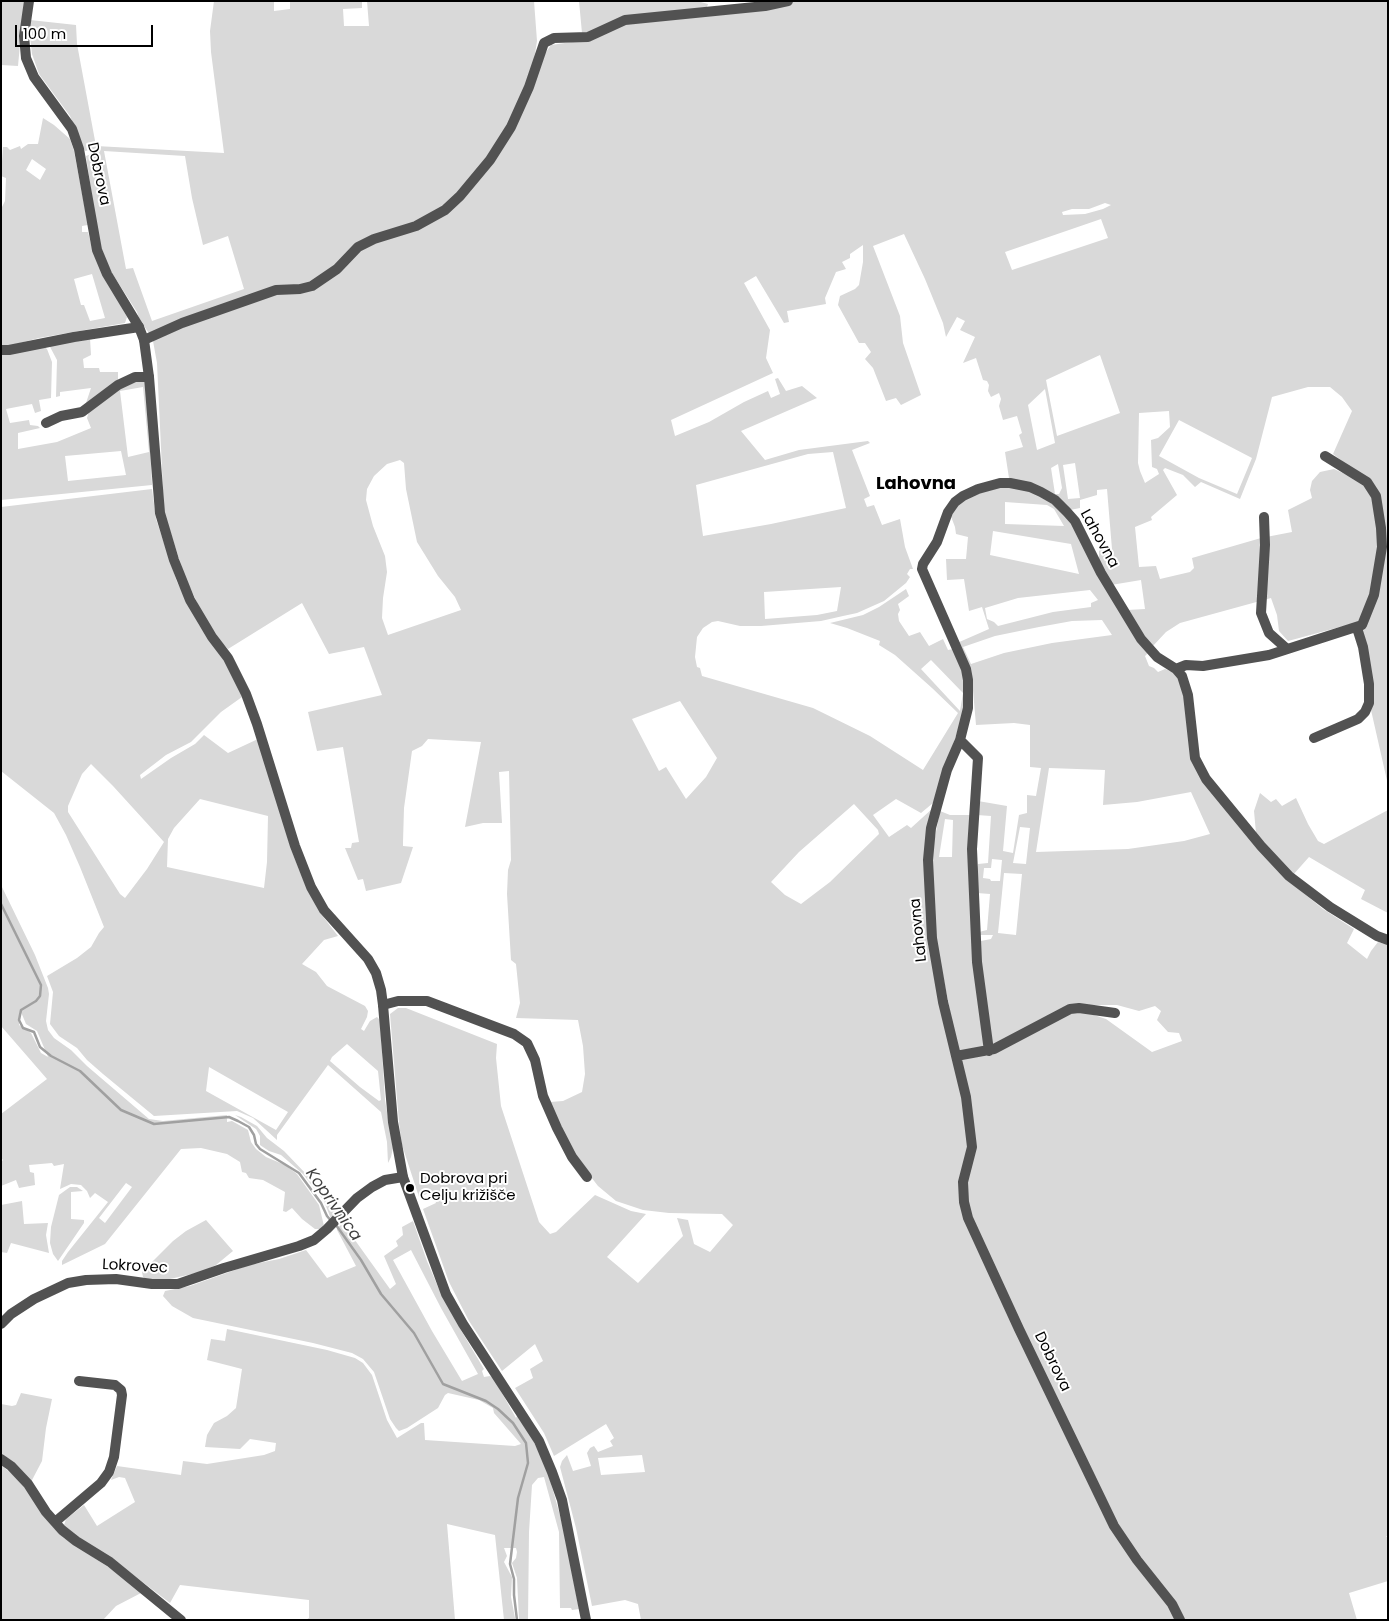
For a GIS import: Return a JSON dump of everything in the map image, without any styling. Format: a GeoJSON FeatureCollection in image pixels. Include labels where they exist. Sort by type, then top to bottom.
{"type":"FeatureCollection","features":[{"type":"Feature","properties":{"kind":"street","name":"Dobrova"},"geometry":{"type":"LineString","coordinates":[[29,1],[24,36],[26,58],[34,77],[72,129],[80,150],[97,250],[107,274],[139,327],[144,340],[149,377],[160,513],[174,560],[190,600],[212,637],[228,658],[246,694],[311,887],[324,910],[368,958],[376,973],[381,990],[393,1122],[403,1177],[446,1294],[539,1441],[552,1472],[562,1500],[586,1620]]}},
{"type":"Feature","properties":{"kind":"street"},"geometry":{"type":"LineString","coordinates":[[144,340],[182,323],[276,290],[300,289],[312,286],[337,269],[358,247],[374,239],[416,226],[445,210],[460,196],[490,160],[511,128],[529,87],[544,43],[554,38],[588,37],[625,20],[766,6],[788,1]]}},
{"type":"Feature","properties":{"kind":"street"},"geometry":{"type":"LineString","coordinates":[[1,350],[139,327]]}},
{"type":"Feature","properties":{"kind":"street"},"geometry":{"type":"LineString","coordinates":[[46,423],[61,416],[82,412],[118,384],[135,377],[149,377]]}},
{"type":"Feature","properties":{"kind":"street"},"geometry":{"type":"LineString","coordinates":[[1176,670],[1182,666],[1203,666],[1269,655],[1362,625],[1374,595],[1382,547],[1376,496],[1367,482],[1325,456]]}},
{"type":"Feature","properties":{"kind":"street","name":"Lahovna"},"geometry":{"type":"LineString","coordinates":[[966,1097],[943,1002],[932,938],[928,860],[931,828],[947,770],[960,740],[968,708],[968,680],[964,664],[922,569],[923,564],[937,542],[948,512],[955,502],[978,489],[1000,483],[1030,487],[1055,500],[1075,521],[1102,573],[1141,639],[1157,657],[1182,676],[1188,695],[1194,758],[1206,778],[1261,846],[1289,876],[1338,912],[1377,936],[1388,940]]}},
{"type":"Feature","properties":{"kind":"street"},"geometry":{"type":"LineString","coordinates":[[1264,517],[1265,545],[1261,613],[1269,633],[1287,649]]}},
{"type":"Feature","properties":{"kind":"street"},"geometry":{"type":"LineString","coordinates":[[1314,738],[1358,719],[1370,703],[1363,647],[1357,628]]}},
{"type":"Feature","properties":{"kind":"street"},"geometry":{"type":"LineString","coordinates":[[960,740],[978,758],[972,850],[977,962],[989,1051]]}},
{"type":"Feature","properties":{"kind":"street"},"geometry":{"type":"LineString","coordinates":[[383,1006],[398,1001],[427,1001],[514,1034],[527,1043],[535,1060],[543,1096],[556,1128],[572,1157],[587,1177]]}},
{"type":"Feature","properties":{"kind":"street"},"geometry":{"type":"LineString","coordinates":[[956,1056],[989,1051],[1070,1008],[1115,1013]]}},
{"type":"Feature","properties":{"kind":"street","name":"Dobrova"},"geometry":{"type":"LineString","coordinates":[[966,1097],[972,1147],[963,1182],[964,1202],[968,1218],[1114,1526],[1137,1560],[1172,1604],[1180,1620]]}},
{"type":"Feature","properties":{"kind":"street","name":"Lokrovec"},"geometry":{"type":"LineString","coordinates":[[1,1324],[11,1314],[34,1299],[68,1284],[86,1280],[116,1280],[152,1284],[178,1284],[224,1268],[300,1246],[314,1240],[356,1198],[372,1187],[385,1180],[403,1177]]}},
{"type":"Feature","properties":{"kind":"street"},"geometry":{"type":"LineString","coordinates":[[55,1522],[102,1483],[109,1472],[114,1457],[122,1395],[121,1390],[115,1385],[79,1381]]}},
{"type":"Feature","properties":{"kind":"street"},"geometry":{"type":"LineString","coordinates":[[1,1458],[28,1484],[55,1522],[76,1541],[110,1562],[181,1620]]}},
{"type":"Feature","properties":{"kind":"shaded area"},"geometry":{"type":"Polygon","coordinates":[[[1,1],[24,1],[18,66],[1,65],[1,1]]]}},
{"type":"Feature","properties":{"kind":"shaded area"},"geometry":{"type":"Polygon","coordinates":[[[214,1],[274,1],[274,11],[290,9],[290,1],[362,1],[362,8],[343,9],[344,26],[369,26],[367,1],[534,1],[537,41],[528,85],[514,116],[494,150],[461,192],[453,198],[456,200],[460,199],[484,173],[512,130],[531,89],[539,62],[551,45],[586,40],[626,21],[772,8],[792,1],[1388,1],[1388,785],[1371,710],[1373,693],[1362,631],[1376,595],[1384,542],[1383,525],[1378,496],[1372,484],[1333,454],[1352,411],[1342,397],[1330,387],[1308,387],[1272,397],[1256,459],[1240,499],[1201,482],[1195,487],[1183,475],[1165,468],[1163,470],[1177,495],[1151,517],[1152,520],[1135,527],[1139,567],[1156,566],[1160,579],[1190,572],[1194,568],[1192,558],[1261,538],[1292,532],[1288,510],[1312,498],[1310,490],[1312,481],[1320,472],[1334,469],[1365,483],[1372,492],[1379,529],[1380,548],[1374,585],[1360,624],[1351,624],[1288,641],[1279,631],[1277,615],[1271,598],[1180,623],[1166,632],[1152,647],[1127,610],[1145,609],[1141,580],[1111,585],[1099,561],[1099,550],[1112,549],[1107,489],[1097,490],[1097,495],[1080,500],[1080,508],[1070,510],[1039,487],[1012,481],[1009,478],[1005,452],[1023,447],[1019,435],[1022,433],[1017,416],[1003,420],[999,406],[1001,399],[999,393],[991,397],[988,391],[989,385],[987,381],[983,380],[976,358],[963,363],[975,337],[960,330],[965,321],[957,317],[946,337],[943,323],[904,234],[873,246],[900,316],[903,343],[921,395],[901,405],[896,398],[886,401],[873,368],[865,359],[871,352],[865,343],[859,343],[838,305],[840,296],[859,285],[863,262],[863,245],[850,254],[850,258],[842,262],[846,269],[836,272],[825,298],[826,304],[787,311],[789,322],[784,323],[756,276],[744,283],[770,330],[766,358],[773,373],[671,420],[675,436],[709,422],[768,391],[771,398],[780,394],[775,379],[778,378],[786,391],[802,386],[817,398],[741,431],[765,460],[799,450],[868,441],[870,443],[852,450],[870,496],[864,499],[867,507],[874,505],[882,525],[900,519],[905,547],[913,569],[910,569],[907,574],[910,577],[906,583],[884,601],[857,613],[821,621],[761,626],[740,626],[718,621],[712,622],[703,628],[697,637],[695,657],[697,667],[700,668],[702,676],[813,708],[870,736],[923,770],[958,713],[895,655],[879,645],[880,641],[830,623],[863,615],[906,589],[909,596],[898,604],[900,610],[898,614],[899,621],[909,636],[920,632],[929,646],[943,639],[948,650],[953,649],[959,660],[965,680],[965,709],[933,803],[921,813],[896,799],[873,815],[889,837],[907,825],[911,828],[933,808],[924,858],[928,920],[932,957],[954,1061],[990,1053],[1068,1011],[1082,1011],[1106,1019],[1152,1052],[1182,1041],[1179,1033],[1168,1032],[1157,1020],[1161,1011],[1155,1006],[1139,1011],[1117,1005],[1086,1005],[1061,1009],[990,1047],[980,977],[978,946],[981,941],[991,939],[993,935],[980,935],[979,932],[987,930],[990,894],[977,893],[977,870],[978,864],[988,863],[991,816],[977,815],[978,801],[1007,806],[1003,851],[1013,853],[1019,815],[1027,813],[1027,795],[1036,796],[1041,768],[1030,767],[1030,725],[1014,723],[976,725],[972,679],[957,643],[989,629],[982,607],[969,611],[964,579],[947,580],[946,559],[966,559],[968,537],[956,534],[950,514],[956,503],[979,490],[996,486],[1031,489],[1053,502],[1066,514],[1110,596],[1148,653],[1145,656],[1149,666],[1158,672],[1165,669],[1173,672],[1180,680],[1184,689],[1190,753],[1203,781],[1285,878],[1323,909],[1354,929],[1347,943],[1367,959],[1378,942],[1388,945],[1388,1535],[1386,1537],[1388,1537],[1388,1581],[1349,1593],[1357,1620],[641,1620],[638,1604],[625,1600],[592,1606],[576,1528],[560,1467],[567,1455],[573,1471],[591,1466],[587,1453],[590,1448],[594,1446],[598,1452],[613,1446],[610,1441],[614,1438],[606,1424],[554,1456],[544,1433],[515,1388],[533,1378],[530,1369],[543,1361],[535,1344],[502,1371],[469,1321],[449,1282],[423,1209],[436,1203],[432,1192],[419,1197],[402,1145],[390,1014],[398,1008],[406,1008],[497,1044],[496,1058],[501,1106],[539,1222],[550,1234],[556,1232],[595,1195],[631,1211],[646,1214],[607,1257],[638,1283],[683,1236],[677,1218],[688,1220],[694,1244],[710,1252],[733,1225],[722,1214],[669,1213],[643,1210],[616,1201],[598,1186],[574,1155],[559,1127],[549,1104],[550,1102],[563,1101],[582,1092],[585,1074],[583,1046],[578,1020],[516,1018],[520,1003],[516,964],[511,960],[507,894],[508,870],[511,860],[509,771],[499,772],[502,823],[483,823],[465,827],[481,742],[428,739],[422,746],[412,751],[404,808],[403,846],[413,847],[401,883],[366,891],[363,879],[358,880],[345,848],[351,848],[352,843],[359,842],[343,747],[317,751],[308,712],[382,695],[364,647],[329,654],[302,603],[228,649],[202,613],[185,577],[164,512],[157,363],[153,341],[174,329],[278,293],[294,293],[313,288],[339,271],[356,252],[352,249],[324,277],[309,284],[281,287],[257,294],[149,333],[110,270],[99,243],[86,156],[91,154],[91,150],[85,151],[70,116],[39,74],[32,54],[30,20],[76,25],[77,44],[96,146],[224,153],[210,31],[214,1]],[[104,151],[126,269],[133,268],[152,321],[244,289],[228,236],[203,245],[185,156],[104,151]],[[1105,203],[1089,209],[1072,209],[1062,212],[1063,215],[1085,214],[1111,205],[1105,203]],[[1101,219],[1005,252],[1012,270],[1108,238],[1101,219]],[[1100,355],[1046,380],[1057,436],[1120,413],[1100,355]],[[1045,389],[1028,405],[1037,450],[1055,443],[1045,389]],[[1169,411],[1139,413],[1138,463],[1145,483],[1159,474],[1157,469],[1152,467],[1151,440],[1158,438],[1170,427],[1169,411]],[[1179,420],[1159,456],[1199,478],[1237,494],[1252,458],[1179,420]],[[833,452],[808,454],[696,485],[703,536],[846,508],[833,452]],[[400,460],[387,464],[374,476],[367,489],[366,500],[373,526],[385,556],[387,572],[382,618],[388,635],[461,610],[455,597],[438,576],[417,542],[406,489],[404,463],[400,460]],[[1075,463],[1063,465],[1068,499],[1080,498],[1075,463]],[[1058,464],[1051,468],[1055,494],[1059,494],[1062,488],[1058,464]],[[1005,502],[1005,524],[1064,526],[1054,509],[1047,505],[1005,502]],[[993,531],[990,555],[1079,574],[1071,544],[993,531]],[[841,587],[764,592],[765,619],[817,615],[837,611],[841,587]],[[1090,590],[1018,598],[985,608],[987,619],[998,626],[1053,612],[1091,607],[1091,603],[1098,600],[1090,590]],[[1102,620],[1072,621],[995,636],[963,647],[971,664],[1004,653],[1052,643],[1112,635],[1102,620]],[[931,660],[921,669],[960,711],[963,693],[931,660]],[[680,701],[632,719],[659,771],[666,767],[686,799],[706,777],[717,758],[680,701]],[[1049,768],[1036,852],[1128,849],[1184,841],[1210,834],[1191,792],[1137,802],[1103,805],[1105,770],[1049,768]],[[854,804],[799,852],[771,882],[785,895],[801,904],[830,882],[879,834],[878,830],[854,804]],[[1020,827],[1013,863],[1026,864],[1030,828],[1020,827]],[[992,859],[991,868],[984,868],[983,878],[990,879],[991,881],[1000,881],[1002,860],[992,859]],[[1004,873],[998,933],[1016,935],[1022,874],[1004,873]],[[642,1455],[598,1458],[601,1475],[645,1472],[642,1455]]]}},
{"type":"Feature","properties":{"kind":"shaded area"},"geometry":{"type":"Polygon","coordinates":[[[579,1],[697,1],[708,4],[706,10],[624,18],[587,35],[582,33],[579,1]]]}},
{"type":"Feature","properties":{"kind":"shaded area"},"geometry":{"type":"Polygon","coordinates":[[[43,118],[70,139],[88,225],[82,226],[82,232],[88,232],[93,252],[127,317],[125,323],[1,346],[1,209],[5,201],[6,178],[1,176],[3,147],[7,147],[10,150],[20,146],[21,149],[28,144],[38,144],[43,118]],[[32,159],[26,170],[40,180],[46,169],[32,159]],[[92,274],[74,279],[81,305],[84,305],[90,321],[105,318],[92,274]]]}},
{"type":"Feature","properties":{"kind":"shaded area"},"geometry":{"type":"Polygon","coordinates":[[[90,338],[91,355],[83,359],[84,368],[99,368],[100,372],[118,372],[118,382],[85,406],[91,388],[60,392],[60,396],[56,397],[57,360],[49,345],[90,338]]]}},
{"type":"Feature","properties":{"kind":"shaded area"},"geometry":{"type":"Polygon","coordinates":[[[43,346],[47,349],[52,362],[51,398],[39,400],[41,411],[35,413],[32,404],[6,409],[10,423],[29,420],[30,425],[40,428],[18,433],[18,449],[57,442],[91,428],[87,418],[89,411],[133,380],[147,381],[152,485],[1,500],[1,354],[43,346]],[[143,387],[120,391],[128,457],[149,452],[143,387]],[[121,451],[65,456],[68,481],[126,475],[121,451]]]}},
{"type":"Feature","properties":{"kind":"shaded area"},"geometry":{"type":"Polygon","coordinates":[[[152,489],[156,519],[177,582],[199,625],[225,662],[242,697],[221,712],[191,742],[166,755],[140,775],[141,779],[195,744],[204,735],[228,753],[258,739],[291,849],[306,887],[321,914],[338,936],[324,940],[302,964],[316,972],[327,986],[365,1006],[368,1011],[367,1017],[361,1029],[364,1031],[370,1021],[377,1017],[380,1020],[385,1100],[393,1148],[388,1163],[387,1142],[381,1112],[328,1065],[277,1135],[277,1140],[253,1118],[237,1111],[154,1116],[87,1060],[77,1048],[59,1036],[50,1024],[53,992],[47,976],[91,947],[104,927],[66,835],[54,813],[1,771],[1,507],[152,489]],[[91,764],[82,774],[68,806],[68,812],[120,894],[125,898],[164,842],[91,764]],[[200,799],[174,828],[168,839],[167,867],[264,888],[267,862],[268,816],[200,799]],[[347,1044],[330,1061],[360,1087],[379,1101],[381,1100],[378,1071],[347,1044]],[[209,1067],[206,1091],[276,1130],[288,1112],[209,1067]]]}},
{"type":"Feature","properties":{"kind":"shaded area"},"geometry":{"type":"Polygon","coordinates":[[[1260,793],[1271,802],[1276,799],[1282,806],[1296,798],[1318,841],[1324,844],[1388,810],[1388,913],[1361,899],[1365,890],[1309,857],[1293,875],[1256,833],[1254,811],[1260,793]]]}},
{"type":"Feature","properties":{"kind":"shaded area"},"geometry":{"type":"Polygon","coordinates":[[[940,811],[950,815],[971,815],[986,1047],[958,1052],[938,950],[931,858],[940,811]],[[945,819],[939,857],[952,857],[953,820],[945,819]]]}},
{"type":"Feature","properties":{"kind":"shaded area"},"geometry":{"type":"Polygon","coordinates":[[[1,885],[35,955],[48,988],[46,1021],[48,1030],[54,1038],[71,1050],[149,1119],[163,1121],[227,1115],[227,1122],[232,1121],[248,1130],[251,1142],[256,1149],[266,1157],[285,1165],[297,1174],[319,1205],[324,1226],[321,1229],[315,1229],[292,1208],[286,1212],[283,1211],[285,1192],[263,1180],[249,1178],[246,1173],[242,1172],[240,1162],[227,1154],[201,1148],[181,1149],[105,1244],[62,1265],[62,1261],[68,1252],[108,1202],[95,1193],[90,1198],[87,1191],[81,1185],[71,1184],[60,1189],[64,1164],[54,1166],[52,1163],[29,1165],[30,1172],[34,1173],[35,1185],[19,1188],[16,1180],[1,1186],[1,1162],[3,1160],[1,1158],[1,1114],[47,1079],[1,1026],[1,885]],[[21,1012],[19,1013],[19,1025],[31,1033],[41,1053],[48,1057],[37,1031],[26,1024],[21,1012]],[[126,1183],[99,1218],[105,1223],[132,1187],[126,1183]]]}},
{"type":"Feature","properties":{"kind":"shaded area"},"geometry":{"type":"Polygon","coordinates":[[[235,1115],[257,1126],[267,1138],[284,1151],[308,1176],[325,1200],[339,1211],[331,1219],[324,1201],[303,1174],[281,1155],[269,1151],[260,1145],[260,1136],[256,1129],[235,1115]]]}},
{"type":"Feature","properties":{"kind":"shaded area"},"geometry":{"type":"Polygon","coordinates":[[[70,1187],[77,1187],[83,1191],[71,1192],[71,1219],[84,1220],[84,1223],[58,1261],[53,1254],[50,1243],[51,1227],[59,1195],[70,1187]]]}},
{"type":"Feature","properties":{"kind":"shaded area"},"geometry":{"type":"Polygon","coordinates":[[[22,1201],[24,1224],[48,1223],[46,1235],[49,1253],[11,1243],[7,1253],[1,1252],[1,1205],[22,1201]]]}},
{"type":"Feature","properties":{"kind":"shaded area"},"geometry":{"type":"Polygon","coordinates":[[[206,1220],[233,1251],[216,1265],[201,1272],[161,1281],[149,1281],[143,1277],[142,1272],[173,1241],[206,1220]]]}},
{"type":"Feature","properties":{"kind":"shaded area"},"geometry":{"type":"Polygon","coordinates":[[[413,1221],[441,1294],[484,1369],[482,1371],[484,1377],[490,1376],[494,1379],[516,1418],[517,1416],[533,1440],[541,1457],[549,1476],[564,1530],[579,1609],[560,1608],[559,1532],[544,1477],[538,1478],[532,1485],[529,1532],[528,1620],[519,1620],[517,1578],[512,1563],[516,1558],[516,1548],[504,1548],[507,1556],[504,1562],[512,1577],[511,1597],[515,1620],[504,1620],[495,1535],[447,1524],[455,1620],[306,1620],[309,1618],[309,1600],[180,1585],[170,1603],[132,1574],[67,1530],[64,1525],[66,1519],[84,1505],[97,1526],[135,1502],[125,1478],[119,1477],[111,1480],[117,1466],[181,1475],[183,1461],[207,1464],[264,1455],[275,1451],[276,1443],[250,1439],[240,1449],[205,1447],[207,1435],[214,1423],[227,1416],[236,1408],[242,1369],[207,1360],[211,1339],[225,1341],[227,1329],[327,1350],[355,1358],[363,1363],[372,1375],[387,1420],[397,1438],[424,1423],[425,1440],[515,1446],[521,1444],[494,1413],[493,1408],[479,1400],[448,1393],[438,1408],[399,1431],[390,1419],[374,1372],[363,1359],[352,1353],[313,1343],[193,1318],[172,1306],[163,1296],[165,1291],[190,1286],[249,1265],[279,1259],[306,1250],[327,1278],[356,1266],[337,1230],[342,1224],[390,1289],[396,1284],[384,1256],[398,1246],[396,1241],[403,1235],[402,1227],[413,1221]],[[411,1250],[393,1260],[462,1381],[478,1374],[411,1250]]]}},
{"type":"Feature","properties":{"kind":"shaded area"},"geometry":{"type":"Polygon","coordinates":[[[21,1393],[52,1399],[42,1461],[31,1482],[12,1461],[1,1453],[1,1404],[16,1405],[21,1393]]]}},
{"type":"Feature","properties":{"kind":"shaded area"},"geometry":{"type":"Polygon","coordinates":[[[1,1465],[22,1484],[53,1527],[64,1538],[128,1580],[141,1593],[116,1606],[103,1620],[1,1620],[1,1465]]]}},
{"type":"Feature","properties":{"kind":"waterway","name":"Koprivnica"},"geometry":{"type":"LineString","coordinates":[[1,904],[41,985],[40,996],[36,1001],[21,1010],[19,1020],[23,1028],[34,1032],[40,1047],[51,1056],[80,1071],[121,1110],[154,1124],[229,1117],[249,1127],[260,1149],[299,1173],[332,1222]]}},
{"type":"Feature","properties":{"kind":"waterway","name":"Koprivnica"},"geometry":{"type":"LineString","coordinates":[[336,1225],[361,1260],[381,1294],[414,1333],[443,1384],[486,1401],[498,1409],[513,1423],[526,1443],[528,1463],[518,1498],[510,1564],[514,1579],[517,1620]]}},
{"type":"Feature","properties":{"kind":"place","name":"Dobrova pri Celju križišče"},"geometry":{"type":"Point","coordinates":[410,1188]}},
{"type":"Feature","properties":{"kind":"district","name":"Lahovna"},"geometry":{"type":"Point","coordinates":[916,484]}}]}
